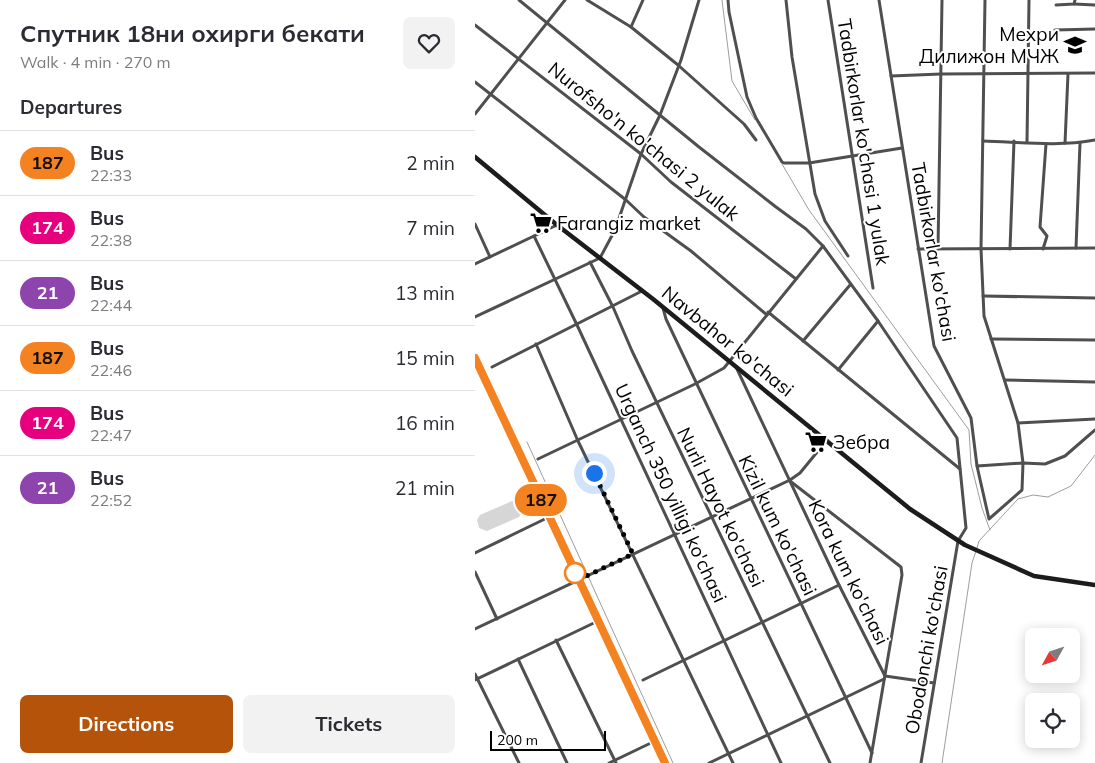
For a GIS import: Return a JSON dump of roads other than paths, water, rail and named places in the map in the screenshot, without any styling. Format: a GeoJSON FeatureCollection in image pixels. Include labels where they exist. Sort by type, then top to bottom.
{"type":"FeatureCollection","features":[{"type":"Feature","properties":{"kind":"main road","name":"Navbahor ko'chasi"},"geometry":{"type":"LineString","coordinates":[[475,157],[557,225],[643,291],[910,509],[965,545],[1035,576],[1095,584]]}},
{"type":"Feature","properties":{"kind":"street","name":"Obodonchi ko'chasi"},"geometry":{"type":"LineString","coordinates":[[519,0],[699,147],[806,229],[823,246],[878,321],[957,438],[966,528],[958,541],[921,763]]}},
{"type":"Feature","properties":{"kind":"street"},"geometry":{"type":"LineString","coordinates":[[475,114],[565,0]]}},
{"type":"Feature","properties":{"kind":"street"},"geometry":{"type":"LineString","coordinates":[[587,0],[594,2],[631,27],[679,66],[744,124],[756,140]]}},
{"type":"Feature","properties":{"kind":"street"},"geometry":{"type":"LineString","coordinates":[[631,27],[643,0]]}},
{"type":"Feature","properties":{"kind":"street"},"geometry":{"type":"LineString","coordinates":[[475,316],[600,258],[615,230],[641,154],[660,115],[679,66],[699,0]]}},
{"type":"Feature","properties":{"kind":"street"},"geometry":{"type":"LineString","coordinates":[[728,0],[745,88],[756,118],[782,162],[809,163],[902,148]]}},
{"type":"Feature","properties":{"kind":"street"},"geometry":{"type":"LineString","coordinates":[[786,0],[792,57],[815,194],[825,221],[847,256]]}},
{"type":"Feature","properties":{"kind":"street","name":"Tadbirkorlar ko'chasi 1 yulak"},"geometry":{"type":"LineString","coordinates":[[828,0],[873,288]]}},
{"type":"Feature","properties":{"kind":"street","name":"Tadbirkorlar ko'chasi"},"geometry":{"type":"LineString","coordinates":[[879,0],[934,346],[971,418],[977,466],[989,518],[1022,490],[1023,463]]}},
{"type":"Feature","properties":{"kind":"street"},"geometry":{"type":"LineString","coordinates":[[938,249],[942,0]]}},
{"type":"Feature","properties":{"kind":"street"},"geometry":{"type":"LineString","coordinates":[[985,0],[981,249],[984,316],[1018,423],[1023,463]]}},
{"type":"Feature","properties":{"kind":"street"},"geometry":{"type":"LineString","coordinates":[[1027,142],[1029,0]]}},
{"type":"Feature","properties":{"kind":"street"},"geometry":{"type":"LineString","coordinates":[[1074,4],[1075,0]]}},
{"type":"Feature","properties":{"kind":"street"},"geometry":{"type":"LineString","coordinates":[[1056,5],[1095,6]]}},
{"type":"Feature","properties":{"kind":"street","name":"Nurofsho'n ko'chasi 2 yulak"},"geometry":{"type":"LineString","coordinates":[[475,25],[641,154],[671,182],[795,279]]}},
{"type":"Feature","properties":{"kind":"street"},"geometry":{"type":"LineString","coordinates":[[1055,30],[1095,29]]}},
{"type":"Feature","properties":{"kind":"street"},"geometry":{"type":"LineString","coordinates":[[891,76],[1095,73]]}},
{"type":"Feature","properties":{"kind":"street"},"geometry":{"type":"LineString","coordinates":[[1065,143],[1068,74]]}},
{"type":"Feature","properties":{"kind":"street"},"geometry":{"type":"LineString","coordinates":[[475,82],[626,200],[644,217],[691,251],[960,470]]}},
{"type":"Feature","properties":{"kind":"street"},"geometry":{"type":"LineString","coordinates":[[983,141],[1046,144],[1095,140]]}},
{"type":"Feature","properties":{"kind":"street"},"geometry":{"type":"LineString","coordinates":[[1010,249],[1013,141]]}},
{"type":"Feature","properties":{"kind":"street"},"geometry":{"type":"LineString","coordinates":[[1076,248],[1080,142]]}},
{"type":"Feature","properties":{"kind":"street"},"geometry":{"type":"LineString","coordinates":[[1043,249],[1047,236],[1040,227],[1046,144]]}},
{"type":"Feature","properties":{"kind":"street"},"geometry":{"type":"LineString","coordinates":[[475,224],[491,257]]}},
{"type":"Feature","properties":{"kind":"street"},"geometry":{"type":"LineString","coordinates":[[475,264],[557,225]]}},
{"type":"Feature","properties":{"kind":"street","name":"Urganch 350 yilligi ko'chasi"},"geometry":{"type":"LineString","coordinates":[[534,236],[781,763]]}},
{"type":"Feature","properties":{"kind":"street"},"geometry":{"type":"LineString","coordinates":[[538,459],[695,384],[724,368],[823,246]]}},
{"type":"Feature","properties":{"kind":"street"},"geometry":{"type":"LineString","coordinates":[[918,249],[1095,248]]}},
{"type":"Feature","properties":{"kind":"street","name":"Nurli Hayot ko'chasi"},"geometry":{"type":"LineString","coordinates":[[590,262],[830,763]]}},
{"type":"Feature","properties":{"kind":"street"},"geometry":{"type":"LineString","coordinates":[[803,341],[850,285]]}},
{"type":"Feature","properties":{"kind":"street"},"geometry":{"type":"LineString","coordinates":[[492,367],[643,291]]}},
{"type":"Feature","properties":{"kind":"street"},"geometry":{"type":"LineString","coordinates":[[983,296],[1095,298]]}},
{"type":"Feature","properties":{"kind":"street","name":"Kizil kum ko'chasi"},"geometry":{"type":"LineString","coordinates":[[663,308],[666,319],[695,384],[872,753]]}},
{"type":"Feature","properties":{"kind":"street"},"geometry":{"type":"LineString","coordinates":[[837,370],[878,321]]}},
{"type":"Feature","properties":{"kind":"street"},"geometry":{"type":"LineString","coordinates":[[991,338],[1095,340]]}},
{"type":"Feature","properties":{"kind":"street"},"geometry":{"type":"LineString","coordinates":[[536,344],[578,441],[733,763]]}},
{"type":"Feature","properties":{"kind":"street"},"geometry":{"type":"LineString","coordinates":[[475,358],[665,763]]}},
{"type":"Feature","properties":{"kind":"street","name":"Kora kum ko'chasi"},"geometry":{"type":"LineString","coordinates":[[737,369],[884,677]]}},
{"type":"Feature","properties":{"kind":"street"},"geometry":{"type":"LineString","coordinates":[[1005,380],[1095,382]]}},
{"type":"Feature","properties":{"kind":"street"},"geometry":{"type":"LineString","coordinates":[[1018,423],[1095,419]]}},
{"type":"Feature","properties":{"kind":"street"},"geometry":{"type":"LineString","coordinates":[[977,466],[1023,463],[1045,464],[1065,456],[1095,430]]}},
{"type":"Feature","properties":{"kind":"street"},"geometry":{"type":"LineString","coordinates":[[475,629],[790,480],[800,474],[827,440]]}},
{"type":"Feature","properties":{"kind":"street","name":"Kora kum ko'chasi"},"geometry":{"type":"LineString","coordinates":[[790,480],[901,567],[902,575],[870,763]]}},
{"type":"Feature","properties":{"kind":"street"},"geometry":{"type":"LineString","coordinates":[[475,552],[549,517]]}},
{"type":"Feature","properties":{"kind":"street"},"geometry":{"type":"LineString","coordinates":[[475,572],[497,619]]}},
{"type":"Feature","properties":{"kind":"street"},"geometry":{"type":"LineString","coordinates":[[643,680],[839,585]]}},
{"type":"Feature","properties":{"kind":"street"},"geometry":{"type":"LineString","coordinates":[[476,679],[598,621]]}},
{"type":"Feature","properties":{"kind":"street"},"geometry":{"type":"LineString","coordinates":[[557,640],[615,762]]}},
{"type":"Feature","properties":{"kind":"street"},"geometry":{"type":"LineString","coordinates":[[518,659],[567,763]]}},
{"type":"Feature","properties":{"kind":"street"},"geometry":{"type":"LineString","coordinates":[[475,674],[519,763]]}},
{"type":"Feature","properties":{"kind":"street"},"geometry":{"type":"LineString","coordinates":[[709,763],[884,677],[934,683]]}},
{"type":"Feature","properties":{"kind":"street"},"geometry":{"type":"LineString","coordinates":[[609,763],[615,762],[655,741]]}},
{"type":"Feature","properties":{"kind":"waterway"},"geometry":{"type":"LineString","coordinates":[[722,0],[732,81],[755,120]]}},
{"type":"Feature","properties":{"kind":"waterway"},"geometry":{"type":"LineString","coordinates":[[782,164],[809,210],[969,430],[971,464],[982,508],[990,530]]}},
{"type":"Feature","properties":{"kind":"waterway"},"geometry":{"type":"LineString","coordinates":[[527,442],[673,763]]}},
{"type":"Feature","properties":{"kind":"waterway"},"geometry":{"type":"LineString","coordinates":[[977,548],[979,541],[1018,499],[1033,495],[1048,497],[1071,486],[1095,455]]}},
{"type":"Feature","properties":{"kind":"waterway"},"geometry":{"type":"LineString","coordinates":[[942,763],[972,563],[976,551]]}},
{"type":"Feature","properties":{"kind":"place","name":"Мехри Дилижон МЧЖ"},"geometry":{"type":"Point","coordinates":[1075,45]}},
{"type":"Feature","properties":{"kind":"place","name":"Farangiz market"},"geometry":{"type":"Point","coordinates":[541,223]}},
{"type":"Feature","properties":{"kind":"place","name":"Зебра"},"geometry":{"type":"Point","coordinates":[816,442]}}]}
